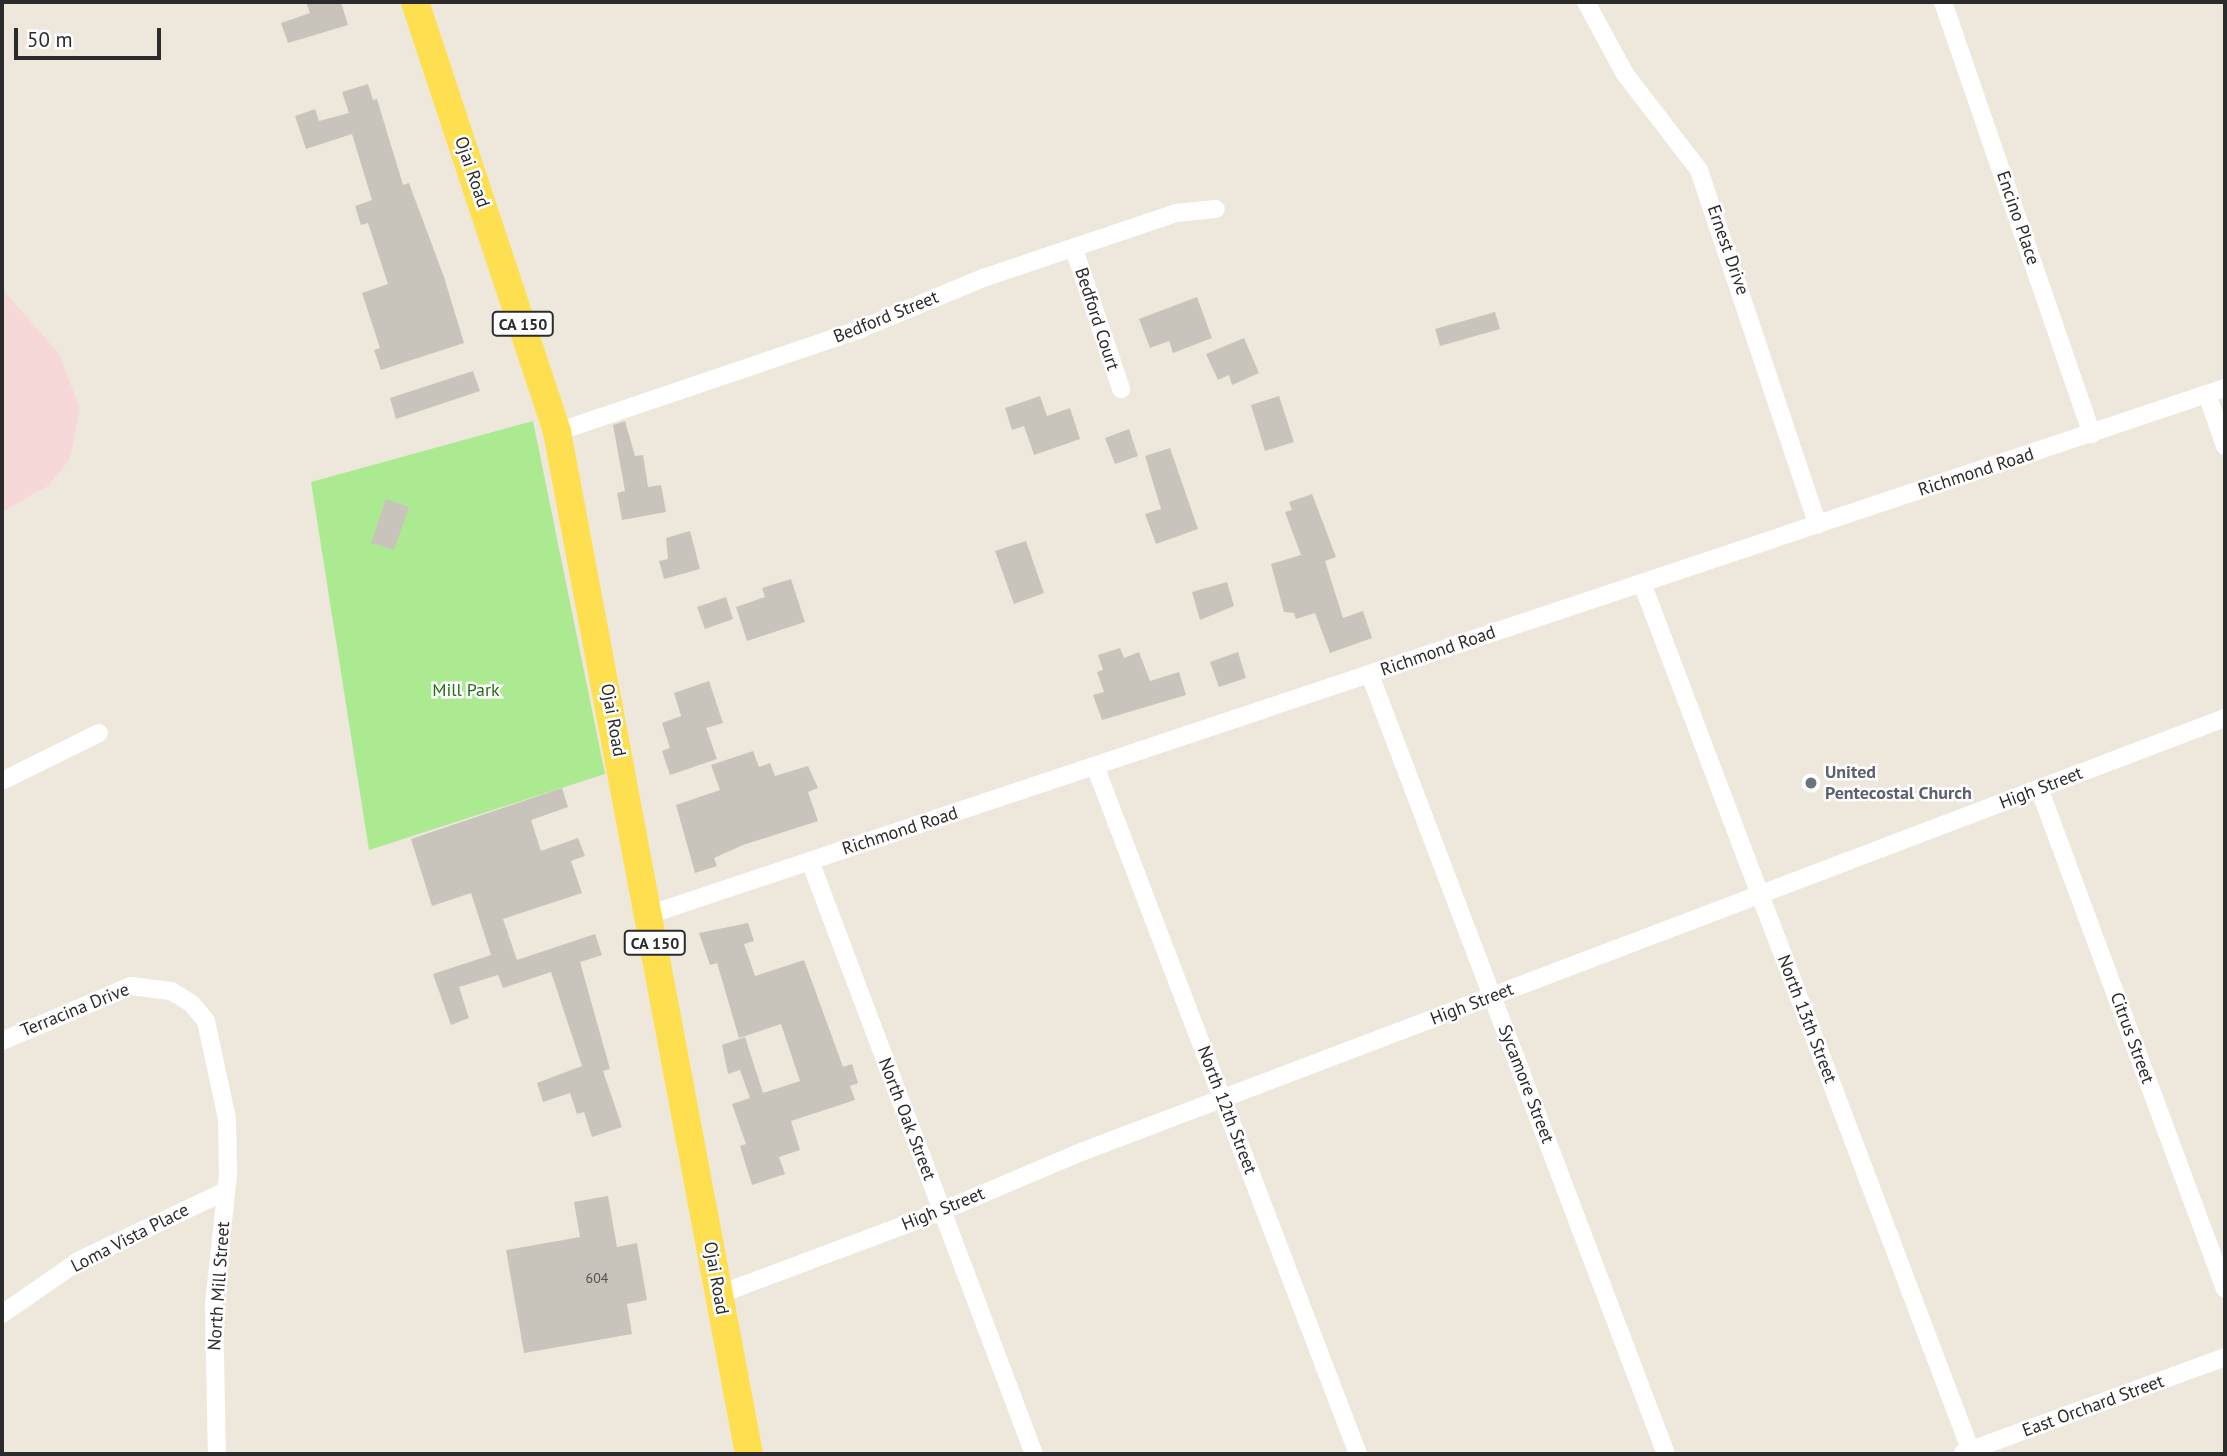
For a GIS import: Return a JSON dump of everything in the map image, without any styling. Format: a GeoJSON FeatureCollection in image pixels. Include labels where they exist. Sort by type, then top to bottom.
{"type":"FeatureCollection","features":[{"type":"Feature","properties":{"kind":"main road","name":"Ojai Road"},"geometry":{"type":"LineString","coordinates":[[415,2],[557,432],[651,914],[749,1454]]}},
{"type":"Feature","properties":{"kind":"street","name":"Ernest Drive"},"geometry":{"type":"LineString","coordinates":[[1586,2],[1625,74],[1699,170],[1818,525]]}},
{"type":"Feature","properties":{"kind":"street","name":"Encino Place"},"geometry":{"type":"LineString","coordinates":[[1943,2],[2092,434]]}},
{"type":"Feature","properties":{"kind":"street","name":"Bedford Street"},"geometry":{"type":"LineString","coordinates":[[557,432],[858,330],[983,278],[1177,213],[1216,209]]}},
{"type":"Feature","properties":{"kind":"street","name":"Bedford Court"},"geometry":{"type":"LineString","coordinates":[[1074,249],[1121,389]]}},
{"type":"Feature","properties":{"kind":"street","name":"Richmond Road"},"geometry":{"type":"LineString","coordinates":[[651,914],[2225,388]]}},
{"type":"Feature","properties":{"kind":"street"},"geometry":{"type":"LineString","coordinates":[[2207,394],[2225,446]]}},
{"type":"Feature","properties":{"kind":"street","name":"North 13th Street"},"geometry":{"type":"LineString","coordinates":[[1642,583],[1968,1453]]}},
{"type":"Feature","properties":{"kind":"street","name":"Sycamore Street"},"geometry":{"type":"LineString","coordinates":[[1370,675],[1667,1454]]}},
{"type":"Feature","properties":{"kind":"street","name":"High Street"},"geometry":{"type":"LineString","coordinates":[[720,1294],[942,1212],[1076,1154],[2225,718]]}},
{"type":"Feature","properties":{"kind":"street"},"geometry":{"type":"LineString","coordinates":[[2,781],[99,733]]}},
{"type":"Feature","properties":{"kind":"street","name":"North 12th Street"},"geometry":{"type":"LineString","coordinates":[[1095,766],[1358,1454]]}},
{"type":"Feature","properties":{"kind":"street","name":"Citrus Street"},"geometry":{"type":"LineString","coordinates":[[2039,788],[2225,1289]]}},
{"type":"Feature","properties":{"kind":"street","name":"North Oak Street"},"geometry":{"type":"LineString","coordinates":[[810,862],[1034,1454]]}},
{"type":"Feature","properties":{"kind":"street","name":"Terracina Drive"},"geometry":{"type":"LineString","coordinates":[[2,1041],[121,988],[163,988],[187,1000],[206,1021],[227,1119]]}},
{"type":"Feature","properties":{"kind":"street","name":"North Mill Street"},"geometry":{"type":"LineString","coordinates":[[217,1454],[214,1304],[226,1192],[227,1119]]}},
{"type":"Feature","properties":{"kind":"street","name":"Loma Vista Place"},"geometry":{"type":"LineString","coordinates":[[2,1314],[80,1260],[226,1192]]}},
{"type":"Feature","properties":{"kind":"street","name":"East Orchard Street"},"geometry":{"type":"LineString","coordinates":[[1968,1453],[2225,1357]]}},
{"type":"Feature","properties":{"kind":"shaded area"},"geometry":{"type":"Polygon","coordinates":[[[2,289],[59,354],[80,409],[70,459],[48,486],[2,512],[2,289]]]}},
{"type":"Feature","properties":{"kind":"green space","name":"Mill Park"},"geometry":{"type":"Polygon","coordinates":[[[533,421],[605,774],[369,850],[311,482],[533,421]]]}},
{"type":"Feature","properties":{"kind":"building"},"geometry":{"type":"Polygon","coordinates":[[[306,2],[341,2],[348,25],[288,43],[281,23],[310,13],[306,2]]]}},
{"type":"Feature","properties":{"kind":"building"},"geometry":{"type":"Polygon","coordinates":[[[368,84],[373,100],[377,99],[403,185],[409,183],[444,277],[464,343],[381,370],[374,350],[380,348],[362,293],[388,284],[368,223],[361,225],[355,206],[372,200],[352,134],[306,149],[295,116],[315,109],[319,121],[349,113],[342,92],[368,84]]]}},
{"type":"Feature","properties":{"kind":"building"},"geometry":{"type":"Polygon","coordinates":[[[1197,297],[1212,338],[1173,353],[1169,341],[1150,348],[1139,319],[1197,297]]]}},
{"type":"Feature","properties":{"kind":"building"},"geometry":{"type":"Polygon","coordinates":[[[1495,312],[1500,329],[1440,346],[1435,329],[1495,312]]]}},
{"type":"Feature","properties":{"kind":"building"},"geometry":{"type":"Polygon","coordinates":[[[1244,338],[1259,373],[1232,385],[1229,375],[1218,380],[1206,354],[1244,338]]]}},
{"type":"Feature","properties":{"kind":"building"},"geometry":{"type":"Polygon","coordinates":[[[473,371],[480,391],[396,419],[390,398],[473,371]]]}},
{"type":"Feature","properties":{"kind":"building"},"geometry":{"type":"Polygon","coordinates":[[[1040,396],[1047,416],[1070,408],[1080,439],[1034,455],[1024,426],[1012,430],[1005,408],[1040,396]]]}},
{"type":"Feature","properties":{"kind":"building"},"geometry":{"type":"Polygon","coordinates":[[[1279,396],[1294,442],[1265,451],[1251,405],[1279,396]]]}},
{"type":"Feature","properties":{"kind":"building"},"geometry":{"type":"Polygon","coordinates":[[[625,421],[635,456],[643,455],[648,487],[661,485],[666,512],[622,520],[617,493],[625,491],[613,425],[625,421]]]}},
{"type":"Feature","properties":{"kind":"building"},"geometry":{"type":"Polygon","coordinates":[[[1129,429],[1138,456],[1115,464],[1105,438],[1129,429]]]}},
{"type":"Feature","properties":{"kind":"building"},"geometry":{"type":"Polygon","coordinates":[[[1170,448],[1198,529],[1156,544],[1145,514],[1161,509],[1145,456],[1170,448]]]}},
{"type":"Feature","properties":{"kind":"building"},"geometry":{"type":"Polygon","coordinates":[[[1312,494],[1336,557],[1325,561],[1343,618],[1363,611],[1372,638],[1330,653],[1315,613],[1296,619],[1294,613],[1284,612],[1271,564],[1301,555],[1285,512],[1292,510],[1289,502],[1312,494]]]}},
{"type":"Feature","properties":{"kind":"building"},"geometry":{"type":"Polygon","coordinates":[[[386,499],[409,507],[394,550],[371,543],[386,499]]]}},
{"type":"Feature","properties":{"kind":"building"},"geometry":{"type":"Polygon","coordinates":[[[690,531],[700,569],[664,579],[659,561],[668,559],[666,538],[690,531]]]}},
{"type":"Feature","properties":{"kind":"building"},"geometry":{"type":"Polygon","coordinates":[[[1026,541],[1044,593],[1014,604],[995,551],[1026,541]]]}},
{"type":"Feature","properties":{"kind":"building"},"geometry":{"type":"Polygon","coordinates":[[[791,579],[805,622],[747,641],[736,607],[765,597],[762,588],[791,579]]]}},
{"type":"Feature","properties":{"kind":"building"},"geometry":{"type":"Polygon","coordinates":[[[1227,582],[1234,606],[1200,620],[1192,592],[1227,582]]]}},
{"type":"Feature","properties":{"kind":"building"},"geometry":{"type":"Polygon","coordinates":[[[726,597],[733,619],[705,629],[697,607],[726,597]]]}},
{"type":"Feature","properties":{"kind":"building"},"geometry":{"type":"Polygon","coordinates":[[[1120,648],[1124,658],[1139,652],[1150,681],[1179,672],[1186,695],[1102,720],[1093,695],[1104,692],[1097,672],[1103,670],[1098,655],[1120,648]]]}},
{"type":"Feature","properties":{"kind":"building"},"geometry":{"type":"Polygon","coordinates":[[[1238,652],[1246,678],[1219,687],[1210,662],[1238,652]]]}},
{"type":"Feature","properties":{"kind":"building"},"geometry":{"type":"Polygon","coordinates":[[[709,681],[723,723],[706,728],[717,759],[670,775],[662,751],[670,748],[662,723],[681,716],[674,693],[709,681]]]}},
{"type":"Feature","properties":{"kind":"building"},"geometry":{"type":"Polygon","coordinates":[[[753,751],[759,767],[770,763],[775,776],[808,766],[818,788],[808,792],[818,821],[743,845],[714,858],[717,866],[695,873],[676,805],[720,790],[711,765],[753,751]]]}},
{"type":"Feature","properties":{"kind":"building"},"geometry":{"type":"Polygon","coordinates":[[[562,788],[568,807],[531,820],[541,851],[578,838],[585,856],[571,861],[582,893],[503,919],[517,960],[595,934],[602,955],[580,962],[610,1069],[603,1071],[622,1127],[592,1137],[584,1112],[577,1114],[570,1093],[543,1102],[537,1083],[582,1066],[551,972],[503,988],[498,975],[459,987],[469,1018],[451,1025],[433,974],[491,955],[471,893],[432,906],[411,839],[562,788]]]}},
{"type":"Feature","properties":{"kind":"building"},"geometry":{"type":"Polygon","coordinates":[[[748,923],[754,941],[744,944],[755,976],[804,960],[843,1067],[852,1064],[858,1083],[850,1086],[855,1100],[791,1121],[800,1150],[779,1157],[785,1174],[752,1185],[740,1146],[746,1144],[732,1104],[750,1098],[740,1070],[728,1074],[722,1045],[745,1037],[763,1093],[800,1081],[781,1024],[739,1038],[717,963],[710,965],[699,933],[748,923]]]}},
{"type":"Feature","properties":{"kind":"building"},"geometry":{"type":"Polygon","coordinates":[[[608,1196],[617,1247],[637,1243],[647,1300],[627,1304],[632,1334],[524,1353],[506,1250],[580,1237],[574,1202],[608,1196]]]}},
{"type":"Feature","properties":{"kind":"place","name":"United Pentecostal Church"},"geometry":{"type":"Point","coordinates":[1811,783]}}]}
